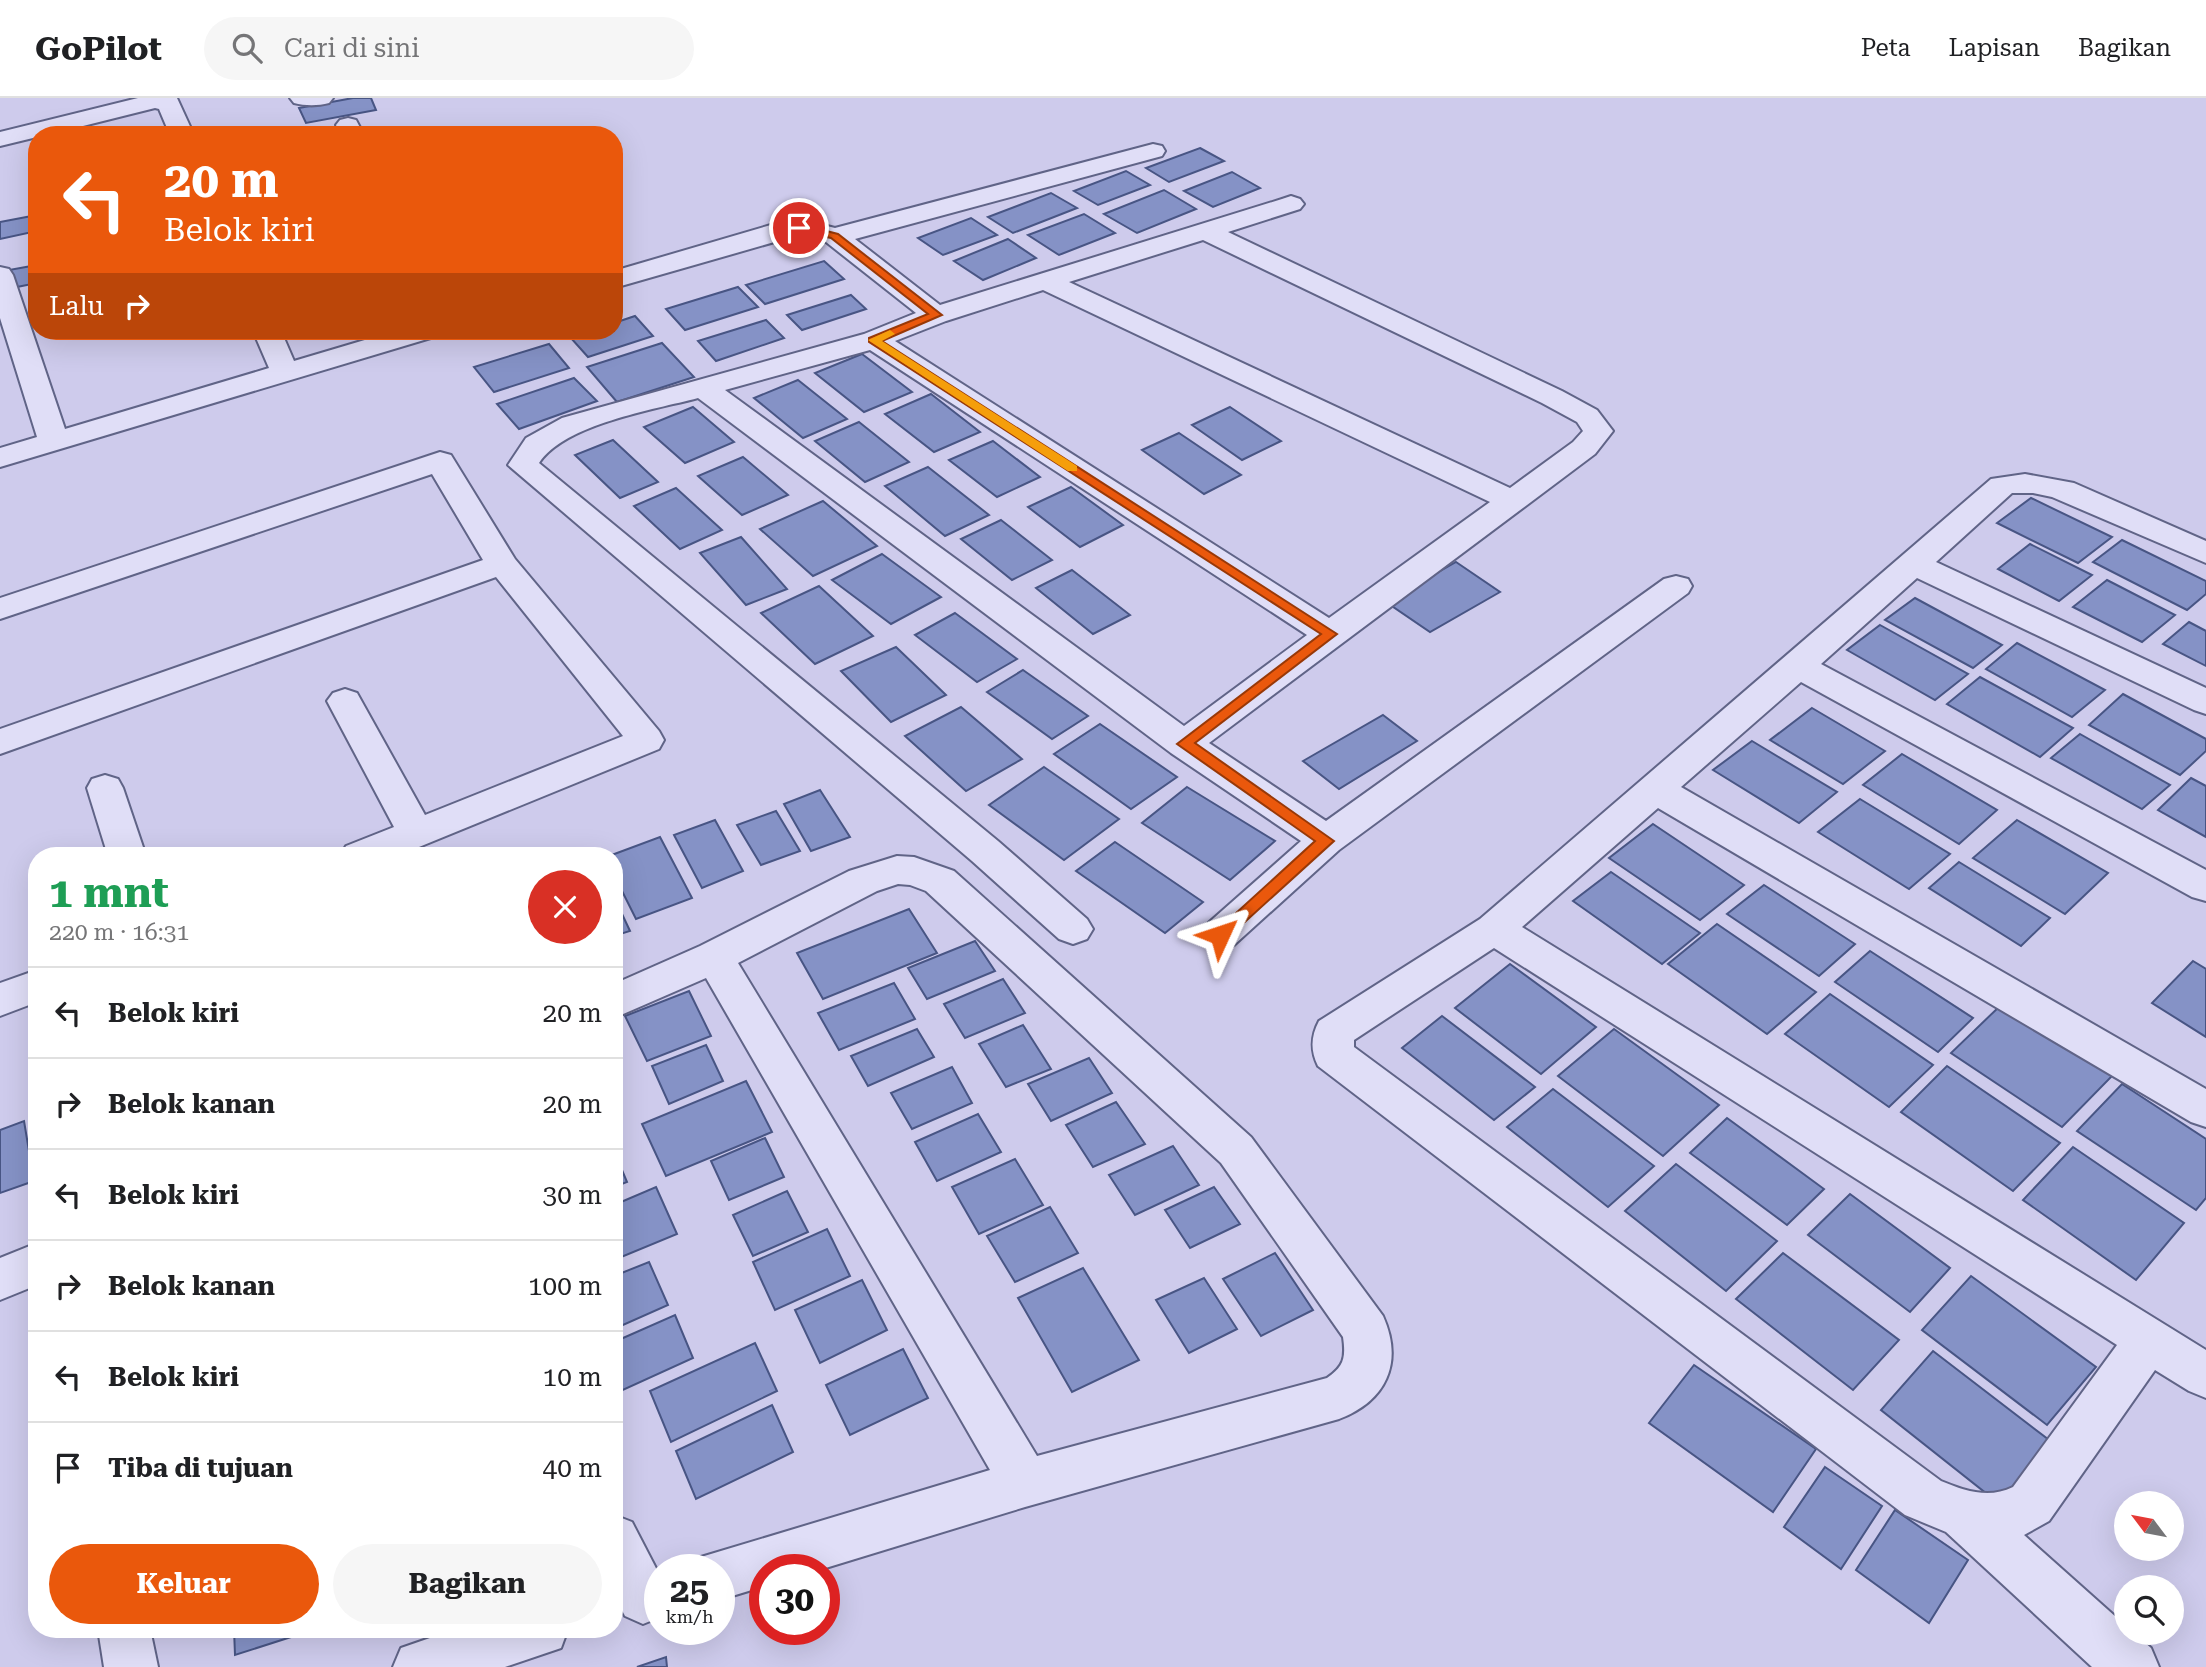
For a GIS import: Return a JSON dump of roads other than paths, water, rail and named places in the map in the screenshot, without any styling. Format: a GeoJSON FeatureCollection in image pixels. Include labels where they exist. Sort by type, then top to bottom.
{"type":"FeatureCollection","features":[{"type":"Feature","properties":{"kind":"street"},"geometry":{"type":"LineString","coordinates":[[302,98],[321,98]]}},
{"type":"Feature","properties":{"kind":"street"},"geometry":{"type":"LineString","coordinates":[[53,126],[155,101],[169,103],[179,126]]}},
{"type":"Feature","properties":{"kind":"street"},"geometry":{"type":"LineString","coordinates":[[0,139],[28,132]]}},
{"type":"Feature","properties":{"kind":"street"},"geometry":{"type":"LineString","coordinates":[[835,236],[1153,151]]}},
{"type":"Feature","properties":{"kind":"street"},"geometry":{"type":"LineString","coordinates":[[1073,929],[985,851],[523,465],[537,444],[572,424],[703,388],[733,377],[874,340],[936,315],[1291,204]]}},
{"type":"Feature","properties":{"kind":"street"},"geometry":{"type":"LineString","coordinates":[[623,277],[781,230],[799,228],[835,236],[936,315]]}},
{"type":"Feature","properties":{"kind":"street"},"geometry":{"type":"LineString","coordinates":[[1184,744],[1584,448],[1598,430],[1587,416],[1205,231]]}},
{"type":"Feature","properties":{"kind":"street"},"geometry":{"type":"LineString","coordinates":[[0,275],[54,442]]}},
{"type":"Feature","properties":{"kind":"street"},"geometry":{"type":"LineString","coordinates":[[1045,281],[1513,501]]}},
{"type":"Feature","properties":{"kind":"street"},"geometry":{"type":"LineString","coordinates":[[271,340],[285,372]]}},
{"type":"Feature","properties":{"kind":"street"},"geometry":{"type":"LineString","coordinates":[[0,458],[393,340]]}},
{"type":"Feature","properties":{"kind":"street"},"geometry":{"type":"LineString","coordinates":[[874,340],[1330,634]]}},
{"type":"Feature","properties":{"kind":"street"},"geometry":{"type":"LineString","coordinates":[[703,388],[1184,744],[1326,841]]}},
{"type":"Feature","properties":{"kind":"street"},"geometry":{"type":"LineString","coordinates":[[0,609],[440,461],[502,564],[646,740],[381,847]]}},
{"type":"Feature","properties":{"kind":"street"},"geometry":{"type":"LineString","coordinates":[[2149,1339],[2031,1504],[2003,1519],[1964,1515],[1923,1499],[1333,1054],[1334,1032],[1494,929],[2002,486],[2017,482],[2038,483],[2063,490],[2206,554]]}},
{"type":"Feature","properties":{"kind":"street"},"geometry":{"type":"LineString","coordinates":[[0,741],[502,564]]}},
{"type":"Feature","properties":{"kind":"street"},"geometry":{"type":"LineString","coordinates":[[1914,564],[2206,702]]}},
{"type":"Feature","properties":{"kind":"street"},"geometry":{"type":"LineString","coordinates":[[1220,935],[1326,841],[1676,586]]}},
{"type":"Feature","properties":{"kind":"street"},"geometry":{"type":"LineString","coordinates":[[1798,666],[2206,887]]}},
{"type":"Feature","properties":{"kind":"street"},"geometry":{"type":"LineString","coordinates":[[345,701],[416,833]]}},
{"type":"Feature","properties":{"kind":"street"},"geometry":{"type":"LineString","coordinates":[[105,788],[124,847]]}},
{"type":"Feature","properties":{"kind":"street"},"geometry":{"type":"LineString","coordinates":[[1655,789],[2206,1110]]}},
{"type":"Feature","properties":{"kind":"street"},"geometry":{"type":"LineString","coordinates":[[623,998],[714,957],[863,881],[897,870],[914,871],[940,880],[1236,1150],[1366,1331],[1370,1357],[1360,1383],[1339,1397],[1025,1483],[735,1570]]}},
{"type":"Feature","properties":{"kind":"street"},"geometry":{"type":"LineString","coordinates":[[1494,929],[2206,1376]]}},
{"type":"Feature","properties":{"kind":"street"},"geometry":{"type":"LineString","coordinates":[[714,957],[1025,1483]]}},
{"type":"Feature","properties":{"kind":"street"},"geometry":{"type":"LineString","coordinates":[[0,1000],[28,989]]}},
{"type":"Feature","properties":{"kind":"street"},"geometry":{"type":"LineString","coordinates":[[0,1280],[28,1268]]}},
{"type":"Feature","properties":{"kind":"street"},"geometry":{"type":"LineString","coordinates":[[1964,1515],[2132,1667]]}},
{"type":"Feature","properties":{"kind":"street"},"geometry":{"type":"LineString","coordinates":[[623,1562],[639,1599]]}},
{"type":"Feature","properties":{"kind":"street"},"geometry":{"type":"LineString","coordinates":[[126,1638],[131,1667]]}},
{"type":"Feature","properties":{"kind":"street"},"geometry":{"type":"LineString","coordinates":[[420,1667],[513,1638]]}}]}
